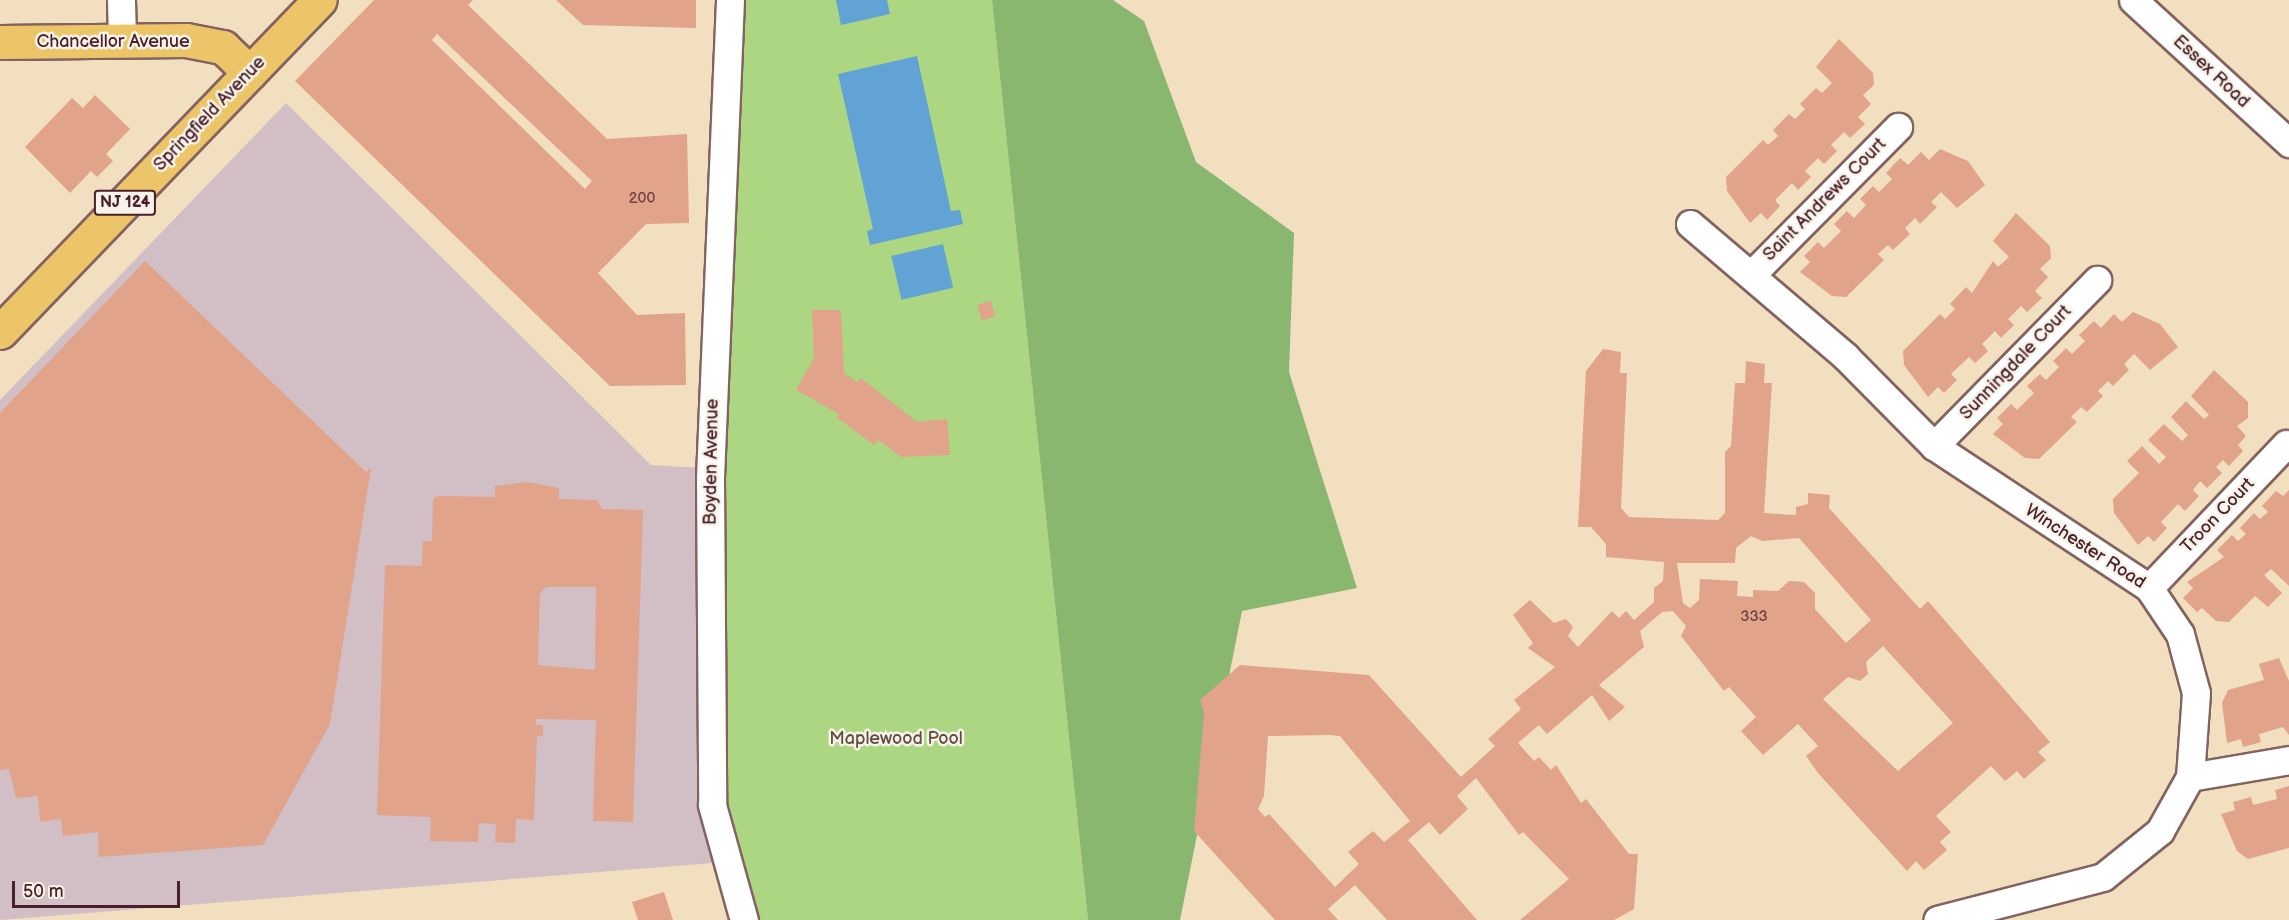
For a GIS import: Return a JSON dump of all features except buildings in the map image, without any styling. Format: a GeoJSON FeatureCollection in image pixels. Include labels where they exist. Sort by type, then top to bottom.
{"type":"FeatureCollection","features":[{"type":"Feature","properties":{"kind":"main road","name":"Springfield Avenue"},"geometry":{"type":"LineString","coordinates":[[0,332],[320,0]]}},
{"type":"Feature","properties":{"kind":"main road","name":"Chancellor Avenue"},"geometry":{"type":"LineString","coordinates":[[0,42],[186,40],[223,47],[250,73]]}},
{"type":"Feature","properties":{"kind":"street"},"geometry":{"type":"LineString","coordinates":[[121,0],[122,41]]}},
{"type":"Feature","properties":{"kind":"street","name":"Boyden Avenue"},"geometry":{"type":"LineString","coordinates":[[730,0],[710,484],[712,805],[744,920]]}},
{"type":"Feature","properties":{"kind":"street","name":"Essex Road"},"geometry":{"type":"LineString","coordinates":[[2133,0],[2289,143]]}},
{"type":"Feature","properties":{"kind":"street","name":"Saint Andrews Court"},"geometry":{"type":"LineString","coordinates":[[1752,273],[1898,127]]}},
{"type":"Feature","properties":{"kind":"street","name":"Winchester Road"},"geometry":{"type":"LineString","coordinates":[[1690,224],[1752,273],[1934,447],[2149,588],[2180,634],[2196,693],[2190,777],[2160,831],[2103,877],[1937,920]]}},
{"type":"Feature","properties":{"kind":"street","name":"Sunningdale Court"},"geometry":{"type":"LineString","coordinates":[[1934,447],[2097,280]]}},
{"type":"Feature","properties":{"kind":"street","name":"Troon Court"},"geometry":{"type":"LineString","coordinates":[[2149,588],[2286,444]]}},
{"type":"Feature","properties":{"kind":"street"},"geometry":{"type":"LineString","coordinates":[[2190,777],[2289,760]]}},
{"type":"Feature","properties":{"kind":"shaded area"},"geometry":{"type":"Polygon","coordinates":[[[286,103],[651,465],[719,469],[725,862],[0,920],[0,400],[286,103]]]}},
{"type":"Feature","properties":{"kind":"green space","name":"Maplewood Pool"},"geometry":{"type":"Polygon","coordinates":[[[732,0],[992,0],[1088,920],[742,920],[725,862],[719,469],[732,0]]]}},
{"type":"Feature","properties":{"kind":"green space"},"geometry":{"type":"Polygon","coordinates":[[[992,0],[1113,0],[1144,21],[1196,162],[1294,233],[1289,372],[1357,588],[1242,611],[1180,920],[1088,920],[992,0]]]}},
{"type":"Feature","properties":{"kind":"water"},"geometry":{"type":"Polygon","coordinates":[[[836,0],[887,0],[890,14],[841,25],[836,0]]]}},
{"type":"Feature","properties":{"kind":"water"},"geometry":{"type":"Polygon","coordinates":[[[917,56],[951,211],[960,210],[963,224],[870,245],[867,231],[873,229],[838,74],[917,56]]]}},
{"type":"Feature","properties":{"kind":"water"},"geometry":{"type":"Polygon","coordinates":[[[943,244],[953,288],[901,300],[891,256],[943,244]]]}}]}
